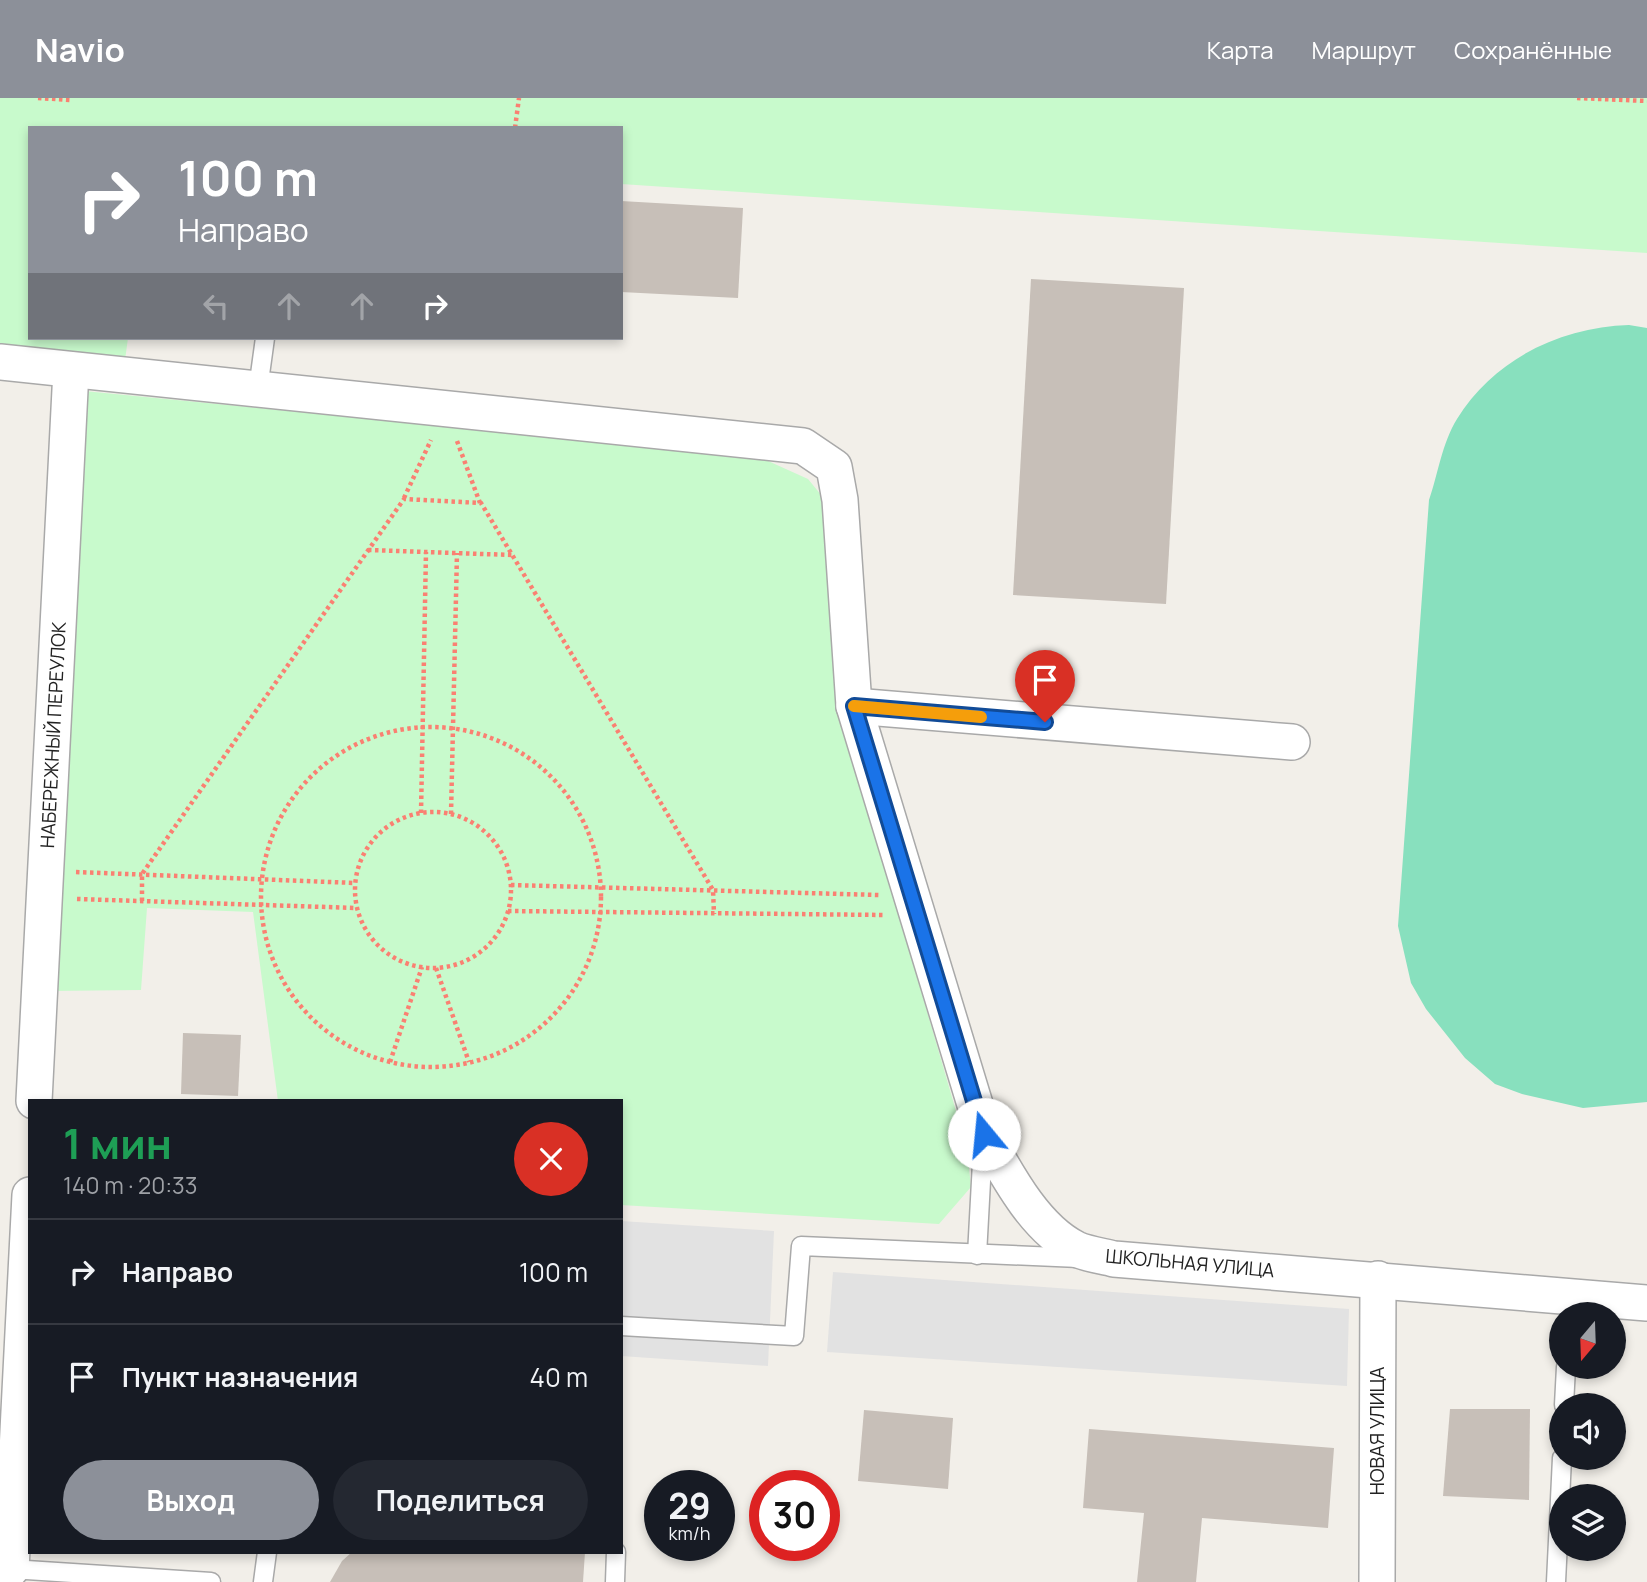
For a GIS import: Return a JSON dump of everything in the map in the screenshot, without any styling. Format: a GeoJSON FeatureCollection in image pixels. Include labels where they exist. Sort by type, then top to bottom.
{"type":"FeatureCollection","features":[{"type":"Feature","properties":{"kind":"street"},"geometry":{"type":"LineString","coordinates":[[0,362],[445,409]]}},
{"type":"Feature","properties":{"kind":"street","name":"НАБЕРЕЖНЫЙ ПЕРЕУЛОК"},"geometry":{"type":"LineString","coordinates":[[34,1099],[71,370]]}},
{"type":"Feature","properties":{"kind":"street","name":"ШКОЛЬНАЯ УЛИЦА"},"geometry":{"type":"LineString","coordinates":[[445,409],[803,446],[834,467],[840,500],[854,706],[984,1134],[1021,1198],[1045,1223],[1076,1248],[1114,1259],[1378,1279],[1549,1304]]}},
{"type":"Feature","properties":{"kind":"street"},"geometry":{"type":"LineString","coordinates":[[854,706],[1292,742]]}},
{"type":"Feature","properties":{"kind":"street"},"geometry":{"type":"LineString","coordinates":[[11,1576],[28,1235]]}},
{"type":"Feature","properties":{"kind":"street","name":"НОВАЯ УЛИЦА"},"geometry":{"type":"LineString","coordinates":[[1377,1582],[1378,1279]]}},
{"type":"Feature","properties":{"kind":"street","name":"ШКОЛЬНАЯ УЛИЦА"},"geometry":{"type":"LineString","coordinates":[[1626,1304],[1647,1303]]}},
{"type":"Feature","properties":{"kind":"lane"},"geometry":{"type":"LineString","coordinates":[[258,389],[265,340]]}},
{"type":"Feature","properties":{"kind":"lane"},"geometry":{"type":"LineString","coordinates":[[977,1255],[984,1134]]}},
{"type":"Feature","properties":{"kind":"lane"},"geometry":{"type":"LineString","coordinates":[[623,1326],[794,1336],[801,1246],[1114,1259]]}},
{"type":"Feature","properties":{"kind":"lane"},"geometry":{"type":"LineString","coordinates":[[1556,1582],[1561,1470]]}},
{"type":"Feature","properties":{"kind":"lane"},"geometry":{"type":"LineString","coordinates":[[263,1582],[267,1554]]}},
{"type":"Feature","properties":{"kind":"lane"},"geometry":{"type":"LineString","coordinates":[[615,1582],[616,1554]]}},
{"type":"Feature","properties":{"kind":"lane"},"geometry":{"type":"LineString","coordinates":[[11,1576],[211,1582]]}},
{"type":"Feature","properties":{"kind":"path"},"geometry":{"type":"LineString","coordinates":[[38,98],[70,100]]}},
{"type":"Feature","properties":{"kind":"path"},"geometry":{"type":"LineString","coordinates":[[515,126],[519,98]]}},
{"type":"Feature","properties":{"kind":"path"},"geometry":{"type":"LineString","coordinates":[[1577,98],[1647,101]]}},
{"type":"Feature","properties":{"kind":"path"},"geometry":{"type":"LineString","coordinates":[[142,901],[142,874],[404,499],[445,409]]}},
{"type":"Feature","properties":{"kind":"path"},"geometry":{"type":"LineString","coordinates":[[445,409],[480,503],[713,890],[714,914]]}},
{"type":"Feature","properties":{"kind":"path"},"geometry":{"type":"LineString","coordinates":[[404,499],[480,503]]}},
{"type":"Feature","properties":{"kind":"path"},"geometry":{"type":"LineString","coordinates":[[368,550],[513,555]]}},
{"type":"Feature","properties":{"kind":"path"},"geometry":{"type":"LineString","coordinates":[[421,813],[426,552]]}},
{"type":"Feature","properties":{"kind":"path"},"geometry":{"type":"LineString","coordinates":[[451,814],[457,553]]}},
{"type":"Feature","properties":{"kind":"path"},"geometry":{"type":"LineString","coordinates":[[422,726],[453,727],[510,745],[557,781],[589,831],[602,888],[601,914],[587,969],[555,1016],[509,1050],[455,1067],[390,1062],[344,1045],[301,1009],[271,960],[259,905],[260,879],[272,832],[296,791],[332,757],[375,736],[422,726]]}},
{"type":"Feature","properties":{"kind":"path"},"geometry":{"type":"LineString","coordinates":[[432,811],[451,814],[479,826],[497,844],[508,866],[511,885],[508,911],[495,938],[477,955],[454,966],[422,967],[403,962],[380,948],[363,927],[357,908],[355,883],[365,850],[382,829],[405,816],[432,811]]}},
{"type":"Feature","properties":{"kind":"path"},"geometry":{"type":"LineString","coordinates":[[45,884],[142,874],[355,883]]}},
{"type":"Feature","properties":{"kind":"path"},"geometry":{"type":"LineString","coordinates":[[45,884],[142,901],[357,908]]}},
{"type":"Feature","properties":{"kind":"path"},"geometry":{"type":"LineString","coordinates":[[511,885],[713,890],[915,906]]}},
{"type":"Feature","properties":{"kind":"path"},"geometry":{"type":"LineString","coordinates":[[508,911],[714,914],[915,906]]}},
{"type":"Feature","properties":{"kind":"path"},"geometry":{"type":"LineString","coordinates":[[390,1062],[422,967]]}},
{"type":"Feature","properties":{"kind":"path"},"geometry":{"type":"LineString","coordinates":[[436,968],[469,1062]]}},
{"type":"Feature","properties":{"kind":"green space"},"geometry":{"type":"Polygon","coordinates":[[[0,98],[1647,98],[1647,253],[623,184],[623,126],[28,126],[28,340],[128,340],[123,375],[0,362],[0,98]]]}},
{"type":"Feature","properties":{"kind":"green space"},"geometry":{"type":"Polygon","coordinates":[[[1629,325],[1647,328],[1647,1102],[1583,1108],[1522,1094],[1495,1084],[1465,1058],[1426,1009],[1411,983],[1398,926],[1429,500],[1448,438],[1472,398],[1510,363],[1531,350],[1579,332],[1629,325]]]}},
{"type":"Feature","properties":{"kind":"green space"},"geometry":{"type":"Polygon","coordinates":[[[84,391],[759,457],[808,479],[822,496],[830,529],[835,694],[967,1149],[971,1187],[939,1224],[623,1205],[623,1099],[278,1099],[253,912],[147,908],[141,990],[48,991],[84,391]]]}},
{"type":"Feature","properties":{"kind":"shaded area"},"geometry":{"type":"Polygon","coordinates":[[[623,1221],[774,1231],[768,1366],[623,1356],[623,1221]]]}},
{"type":"Feature","properties":{"kind":"shaded area"},"geometry":{"type":"Polygon","coordinates":[[[833,1272],[1349,1309],[1347,1386],[827,1352],[833,1272]]]}},
{"type":"Feature","properties":{"kind":"building"},"geometry":{"type":"Polygon","coordinates":[[[623,201],[743,208],[738,298],[623,292],[623,201]]]}},
{"type":"Feature","properties":{"kind":"building"},"geometry":{"type":"Polygon","coordinates":[[[1031,279],[1184,288],[1166,604],[1013,595],[1031,279]]]}},
{"type":"Feature","properties":{"kind":"building"},"geometry":{"type":"Polygon","coordinates":[[[183,1033],[241,1035],[238,1096],[181,1094],[183,1033]]]}},
{"type":"Feature","properties":{"kind":"building"},"geometry":{"type":"Polygon","coordinates":[[[1450,1409],[1530,1409],[1529,1500],[1443,1496],[1450,1409]]]}},
{"type":"Feature","properties":{"kind":"building"},"geometry":{"type":"Polygon","coordinates":[[[864,1410],[953,1418],[948,1489],[858,1481],[864,1410]]]}},
{"type":"Feature","properties":{"kind":"building"},"geometry":{"type":"Polygon","coordinates":[[[1089,1429],[1334,1448],[1328,1528],[1202,1518],[1196,1582],[1137,1582],[1144,1513],[1083,1508],[1089,1429]]]}},
{"type":"Feature","properties":{"kind":"building"},"geometry":{"type":"Polygon","coordinates":[[[350,1554],[585,1554],[583,1582],[330,1582],[342,1561],[350,1554]]]}},
{"type":"Feature","properties":{"kind":"slow traffic"},"geometry":{"type":"LineString","coordinates":[[854,706],[981,717]]}},
{"type":"Feature","properties":{"kind":"route"},"geometry":{"type":"LineString","coordinates":[[984,1134],[854,706],[1045,722]]}}]}
